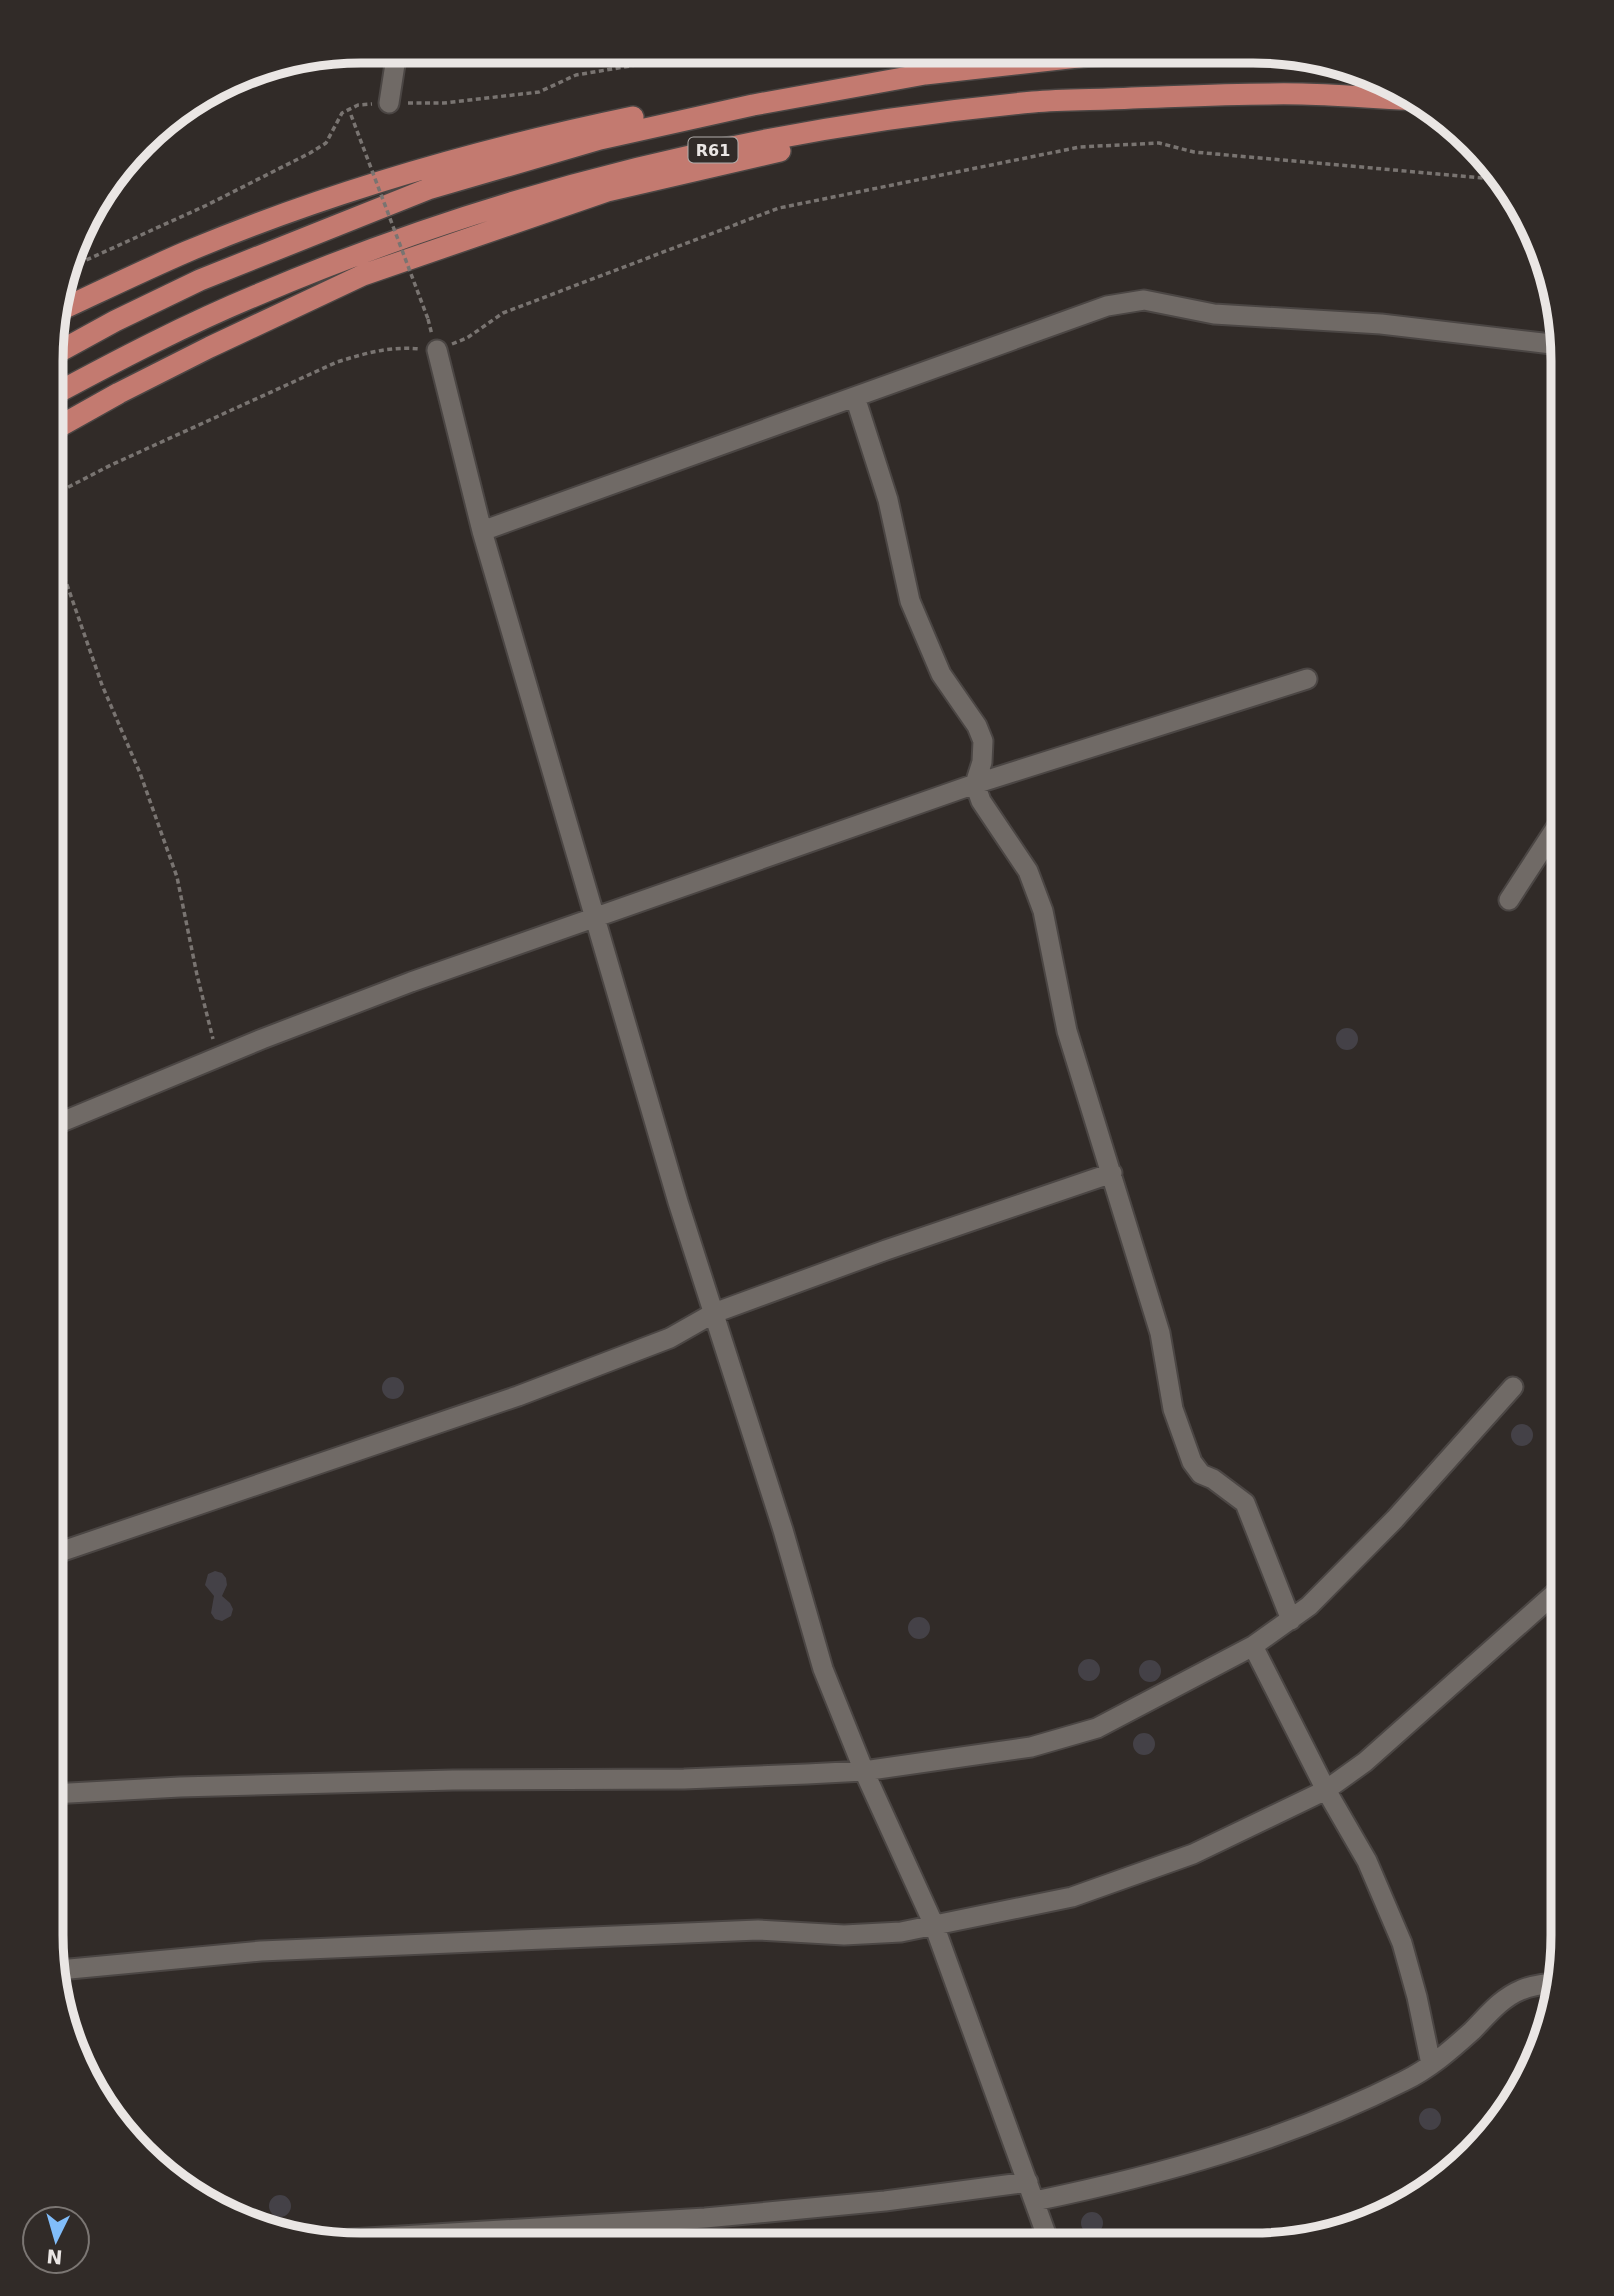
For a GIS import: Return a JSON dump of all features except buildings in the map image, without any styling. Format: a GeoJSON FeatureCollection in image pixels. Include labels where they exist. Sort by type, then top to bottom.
{"type":"FeatureCollection","features":[{"type":"Feature","properties":{"kind":"main road","name":"R61"},"geometry":{"type":"LineString","coordinates":[[64,349],[200,280],[428,189],[600,139],[834,88],[1008,63]]}},
{"type":"Feature","properties":{"kind":"main road"},"geometry":{"type":"LineString","coordinates":[[68,306],[187,252],[357,191],[436,167],[584,127],[727,97],[774,90],[834,88]]}},
{"type":"Feature","properties":{"kind":"main road","name":"R61"},"geometry":{"type":"LineString","coordinates":[[63,391],[135,351],[254,296],[348,258],[470,215],[727,147],[850,124],[1036,102],[1235,94],[1394,99]]}},
{"type":"Feature","properties":{"kind":"main road"},"geometry":{"type":"LineString","coordinates":[[63,424],[210,346],[363,275],[607,191],[802,146],[986,116],[1036,102]]}},
{"type":"Feature","properties":{"kind":"street"},"geometry":{"type":"LineString","coordinates":[[388,103],[395,63]]}},
{"type":"Feature","properties":{"kind":"street"},"geometry":{"type":"LineString","coordinates":[[482,531],[1107,306],[1144,300],[1214,314],[1381,324],[1550,344]]}},
{"type":"Feature","properties":{"kind":"street"},"geometry":{"type":"LineString","coordinates":[[436,350],[482,531],[594,918],[678,1202],[783,1531],[823,1669],[864,1771],[934,1925],[1047,2233]]}},
{"type":"Feature","properties":{"kind":"street"},"geometry":{"type":"LineString","coordinates":[[855,397],[888,500],[910,601],[941,674],[977,726],[983,741],[982,762],[975,785],[981,801],[1028,871],[1043,911],[1067,1031],[1160,1333],[1173,1409],[1192,1462],[1202,1474],[1245,1503],[1291,1619]]}},
{"type":"Feature","properties":{"kind":"street"},"geometry":{"type":"LineString","coordinates":[[63,1121],[218,1057],[411,982],[975,785],[1307,679]]}},
{"type":"Feature","properties":{"kind":"street"},"geometry":{"type":"LineString","coordinates":[[1509,900],[1551,835]]}},
{"type":"Feature","properties":{"kind":"street"},"geometry":{"type":"LineString","coordinates":[[63,1551],[517,1396],[670,1338],[714,1313],[886,1250],[1112,1173]]}},
{"type":"Feature","properties":{"kind":"street"},"geometry":{"type":"LineString","coordinates":[[63,1793],[453,1780],[684,1779],[864,1771],[1031,1746],[1097,1728],[1253,1647],[1309,1606],[1395,1519],[1513,1387]]}},
{"type":"Feature","properties":{"kind":"street"},"geometry":{"type":"LineString","coordinates":[[66,1969],[261,1951],[758,1930],[874,1935],[1072,1897],[1193,1854],[1326,1790],[1365,1762],[1551,1597]]}},
{"type":"Feature","properties":{"kind":"street"},"geometry":{"type":"LineString","coordinates":[[1253,1647],[1326,1790],[1367,1861],[1402,1943],[1431,2064]]}},
{"type":"Feature","properties":{"kind":"street"},"geometry":{"type":"LineString","coordinates":[[451,2233],[705,2218],[1121,2183],[1230,2152],[1321,2118],[1405,2081],[1447,2054],[1508,1997],[1536,1985],[1546,1984]]}},
{"type":"Feature","properties":{"kind":"path"},"geometry":{"type":"LineString","coordinates":[[80,263],[207,205],[310,153],[326,142],[339,116],[348,109],[365,104],[444,103],[539,92],[576,75],[649,63]]}},
{"type":"Feature","properties":{"kind":"path"},"geometry":{"type":"LineString","coordinates":[[348,109],[428,319]]}},
{"type":"Feature","properties":{"kind":"path"},"geometry":{"type":"LineString","coordinates":[[63,490],[111,465],[337,362],[374,350],[401,347],[436,350],[467,338],[503,313],[779,208],[1080,147],[1159,143],[1194,152],[1490,179]]}},
{"type":"Feature","properties":{"kind":"path"},"geometry":{"type":"LineString","coordinates":[[63,573],[102,685],[140,773],[177,877],[197,975],[218,1057]]}}]}
